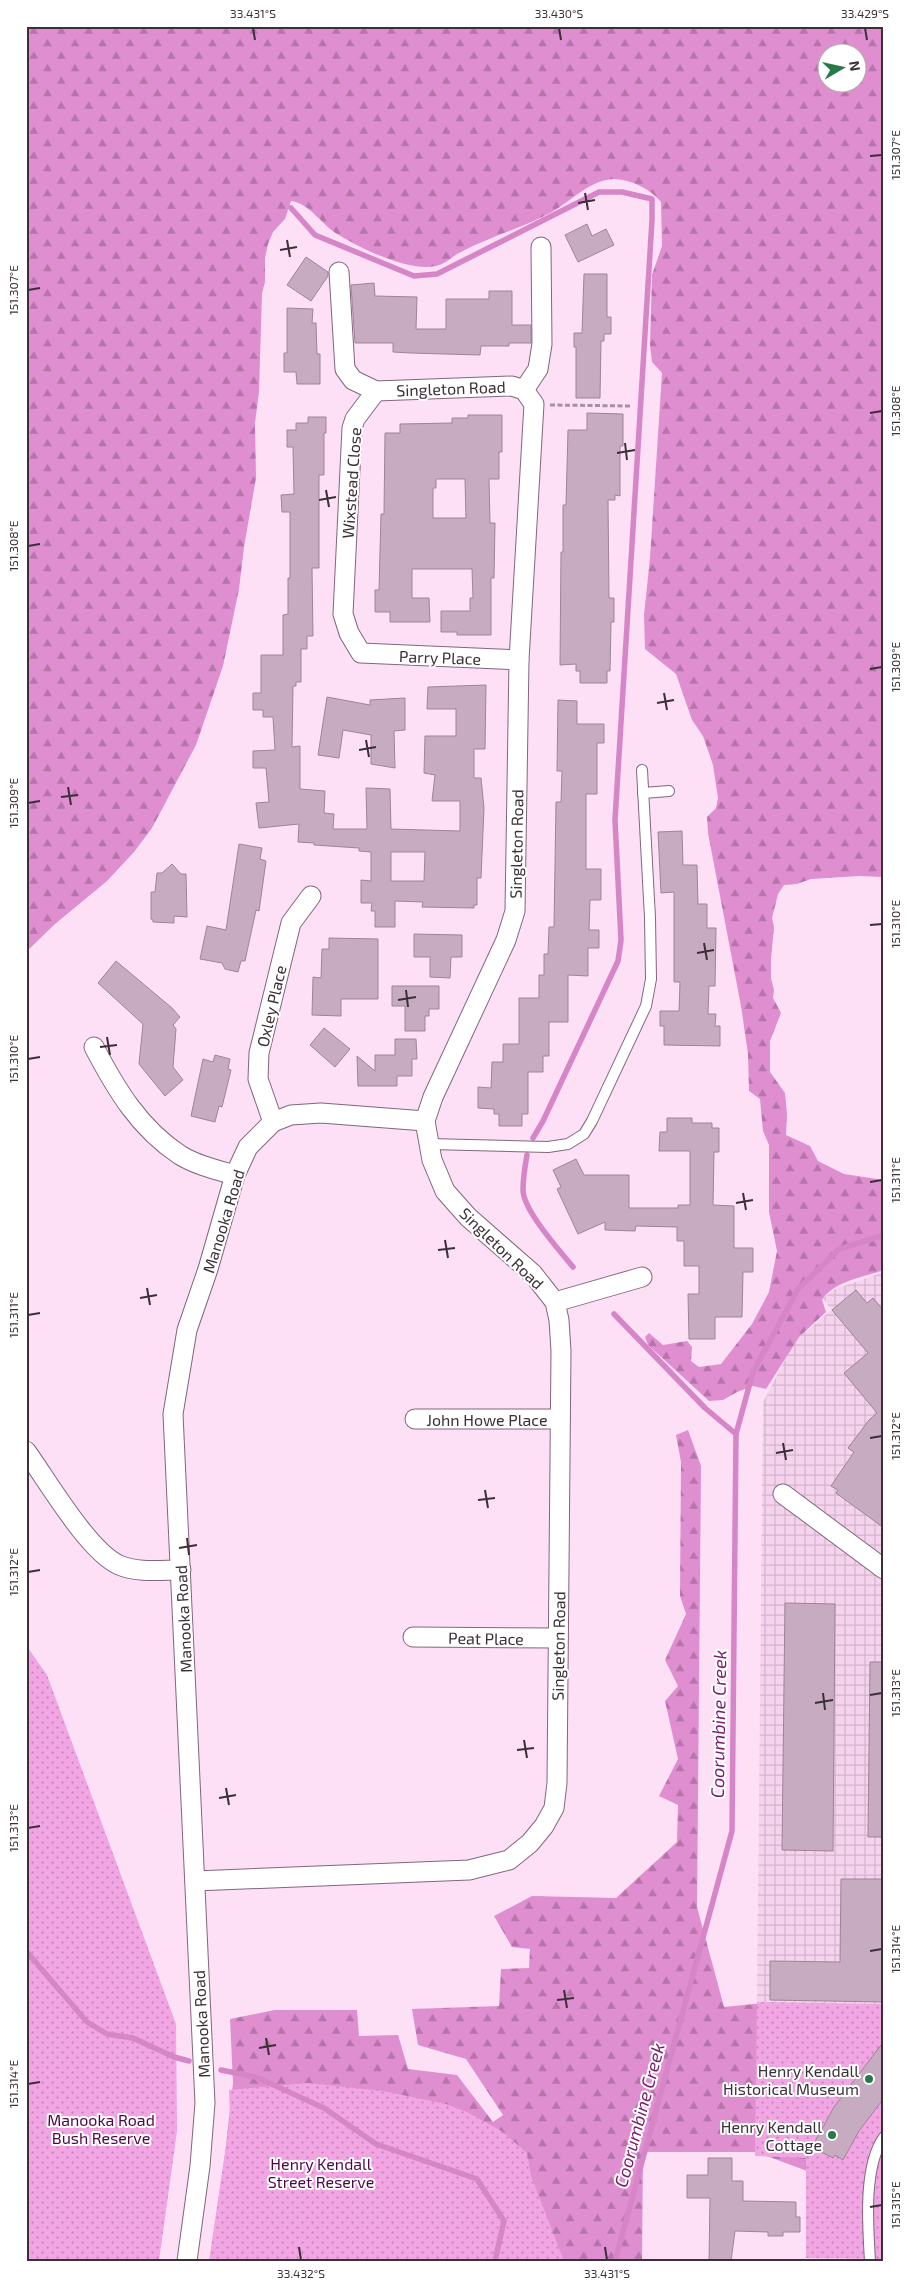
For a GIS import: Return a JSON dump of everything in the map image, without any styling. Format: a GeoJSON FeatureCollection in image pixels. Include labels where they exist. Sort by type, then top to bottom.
{"type":"FeatureCollection","features":[{"type":"Feature","properties":{"kind":"street","name":"Singleton Road"},"geometry":{"type":"LineString","coordinates":[[195,1881],[469,1870],[509,1860],[530,1844],[544,1826],[554,1808],[557,1783],[561,1351],[559,1320],[555,1302],[533,1274],[468,1217],[445,1192],[432,1160],[426,1121],[433,1097],[506,940],[515,911],[519,660],[529,397],[538,369],[542,344],[540,247]]}},
{"type":"Feature","properties":{"kind":"street"},"geometry":{"type":"LineString","coordinates":[[339,272],[346,369],[353,380],[376,391]]}},
{"type":"Feature","properties":{"kind":"street","name":"Singleton Road"},"geometry":{"type":"LineString","coordinates":[[376,391],[512,386],[529,397]]}},
{"type":"Feature","properties":{"kind":"street","name":"Wixstead Close"},"geometry":{"type":"LineString","coordinates":[[361,654],[349,633],[343,614],[352,428],[355,419],[376,391]]}},
{"type":"Feature","properties":{"kind":"street","name":"Parry Place"},"geometry":{"type":"LineString","coordinates":[[361,654],[519,660]]}},
{"type":"Feature","properties":{"kind":"street","name":"Oxley Place"},"geometry":{"type":"LineString","coordinates":[[273,1122],[258,1079],[259,1053],[290,924],[311,896]]}},
{"type":"Feature","properties":{"kind":"street"},"geometry":{"type":"LineString","coordinates":[[94,1047],[131,1111],[157,1137],[181,1156],[202,1165],[235,1175]]}},
{"type":"Feature","properties":{"kind":"street","name":"Manooka Road"},"geometry":{"type":"LineString","coordinates":[[187,2261],[200,2166],[205,2103],[173,1414],[187,1330],[208,1269],[235,1175],[248,1147],[273,1122],[292,1115],[321,1113],[426,1121]]}},
{"type":"Feature","properties":{"kind":"street"},"geometry":{"type":"LineString","coordinates":[[555,1302],[642,1277]]}},
{"type":"Feature","properties":{"kind":"street","name":"John Howe Place"},"geometry":{"type":"LineString","coordinates":[[414,1419],[560,1419]]}},
{"type":"Feature","properties":{"kind":"street"},"geometry":{"type":"LineString","coordinates":[[26,1451],[82,1530],[98,1548],[119,1565],[145,1570],[181,1570]]}},
{"type":"Feature","properties":{"kind":"street"},"geometry":{"type":"LineString","coordinates":[[783,1494],[884,1569]]}},
{"type":"Feature","properties":{"kind":"street","name":"Peat Place"},"geometry":{"type":"LineString","coordinates":[[413,1637],[558,1638]]}},
{"type":"Feature","properties":{"kind":"lane"},"geometry":{"type":"LineString","coordinates":[[430,1144],[548,1147],[568,1144],[584,1134],[592,1121],[646,1006],[651,979],[650,918],[642,770]]}},
{"type":"Feature","properties":{"kind":"lane"},"geometry":{"type":"LineString","coordinates":[[643,793],[669,791]]}},
{"type":"Feature","properties":{"kind":"lane"},"geometry":{"type":"LineString","coordinates":[[870,2261],[870,2179],[877,2146],[884,2137]]}},
{"type":"Feature","properties":{"kind":"path"},"geometry":{"type":"LineString","coordinates":[[529,397],[631,406]]}},
{"type":"Feature","properties":{"kind":"shaded area"},"geometry":{"type":"Polygon","coordinates":[[[884,1272],[884,2004],[757,2002],[763,1402],[798,1335],[807,1331],[831,1310],[823,1298],[835,1289],[884,1272]]]}},
{"type":"Feature","properties":{"kind":"green space"},"geometry":{"type":"Polygon","coordinates":[[[26,26],[884,26],[884,877],[859,876],[811,879],[797,884],[784,885],[778,894],[772,918],[774,927],[771,978],[774,990],[773,998],[781,1013],[770,1041],[770,1072],[785,1093],[786,1135],[810,1146],[818,1161],[844,1174],[884,1180],[884,1270],[850,1280],[827,1294],[822,1300],[826,1312],[799,1337],[766,1389],[753,1386],[723,1400],[709,1401],[648,1345],[645,1337],[649,1333],[663,1345],[687,1341],[692,1347],[691,1361],[699,1367],[721,1364],[752,1324],[769,1292],[777,1251],[769,1212],[769,1145],[763,1131],[760,1099],[749,1091],[748,1054],[741,1006],[708,833],[707,817],[716,808],[718,798],[713,765],[703,736],[692,720],[676,674],[645,649],[644,615],[650,558],[662,373],[652,362],[650,345],[652,275],[662,246],[661,202],[652,193],[634,183],[615,179],[598,183],[582,191],[541,218],[483,241],[458,253],[442,264],[431,267],[404,264],[361,247],[333,231],[304,206],[291,201],[285,219],[273,232],[265,258],[259,392],[255,423],[256,478],[239,589],[223,666],[196,745],[152,828],[134,852],[107,881],[55,924],[26,952],[26,26]]]}},
{"type":"Feature","properties":{"kind":"green space"},"geometry":{"type":"Polygon","coordinates":[[[688,1430],[701,1466],[697,1907],[724,2007],[764,2003],[818,2175],[756,2152],[643,2152],[642,2261],[258,2261],[222,2181],[233,2083],[230,2019],[275,2010],[357,2010],[359,2036],[398,2035],[408,2069],[457,2075],[493,2122],[503,2115],[466,2059],[418,2045],[412,2009],[499,2006],[501,1969],[529,1968],[530,1949],[512,1947],[494,1916],[532,1896],[616,1898],[677,1842],[678,1805],[659,1796],[678,1759],[665,1701],[678,1686],[665,1660],[686,1614],[680,1596],[681,1462],[676,1435],[688,1430]]]}},
{"type":"Feature","properties":{"kind":"green space","name":"Manooka Road Bush Reserve"},"geometry":{"type":"Polygon","coordinates":[[[26,1645],[47,1675],[176,2024],[177,2131],[159,2261],[26,2261],[26,1645]]]}},
{"type":"Feature","properties":{"kind":"green space"},"geometry":{"type":"Polygon","coordinates":[[[757,2002],[884,2004],[884,2259],[806,2258],[806,2158],[755,2156],[757,2002]]]}},
{"type":"Feature","properties":{"kind":"green space","name":"Henry Kendall Street Reserve"},"geometry":{"type":"Polygon","coordinates":[[[308,2083],[383,2091],[446,2104],[467,2112],[503,2132],[527,2153],[531,2176],[564,2261],[209,2261],[230,2118],[229,2090],[308,2083]]]}},
{"type":"Feature","properties":{"kind":"building"},"geometry":{"type":"Polygon","coordinates":[[[587,224],[592,236],[606,229],[614,245],[578,262],[565,235],[587,224]]]}},
{"type":"Feature","properties":{"kind":"building"},"geometry":{"type":"Polygon","coordinates":[[[306,257],[328,272],[328,276],[311,301],[287,285],[306,257]]]}},
{"type":"Feature","properties":{"kind":"building"},"geometry":{"type":"Polygon","coordinates":[[[584,274],[607,274],[607,317],[611,317],[611,334],[604,334],[604,341],[601,341],[600,398],[576,398],[576,347],[574,347],[574,333],[582,333],[584,274]]]}},
{"type":"Feature","properties":{"kind":"building"},"geometry":{"type":"Polygon","coordinates":[[[374,283],[375,296],[417,297],[416,329],[446,329],[446,299],[489,299],[489,291],[512,291],[512,325],[531,325],[531,343],[509,343],[509,346],[481,346],[480,355],[393,352],[393,343],[355,343],[351,285],[374,283]]]}},
{"type":"Feature","properties":{"kind":"building"},"geometry":{"type":"Polygon","coordinates":[[[287,308],[313,309],[312,323],[316,323],[317,354],[320,354],[320,384],[297,384],[296,372],[284,372],[284,353],[287,353],[287,308]]]}},
{"type":"Feature","properties":{"kind":"building"},"geometry":{"type":"Polygon","coordinates":[[[587,413],[623,414],[623,446],[620,446],[620,496],[615,495],[615,500],[608,500],[609,598],[614,598],[614,622],[611,622],[610,671],[607,671],[607,683],[580,683],[580,671],[576,671],[576,664],[560,665],[561,552],[563,552],[563,505],[566,505],[568,430],[587,430],[587,413]]]}},
{"type":"Feature","properties":{"kind":"building"},"geometry":{"type":"Polygon","coordinates":[[[468,415],[502,415],[502,452],[499,452],[499,479],[489,479],[490,523],[495,523],[494,578],[491,578],[491,635],[457,635],[457,632],[441,632],[441,611],[470,611],[470,598],[473,598],[472,569],[412,569],[412,598],[429,598],[430,622],[390,622],[390,612],[375,612],[375,590],[379,590],[381,514],[384,514],[385,433],[400,433],[400,424],[452,423],[452,418],[468,418],[468,415]],[[436,479],[436,488],[433,488],[433,518],[466,518],[465,479],[436,479]]]}},
{"type":"Feature","properties":{"kind":"building"},"geometry":{"type":"Polygon","coordinates":[[[308,417],[326,417],[324,475],[319,475],[319,568],[312,568],[313,636],[307,636],[307,649],[301,649],[301,682],[296,682],[296,686],[293,686],[292,747],[300,746],[300,789],[325,791],[324,813],[334,814],[333,829],[367,829],[366,788],[390,789],[391,829],[460,831],[460,801],[432,801],[435,775],[424,773],[425,736],[456,736],[456,709],[427,709],[428,687],[486,685],[485,749],[474,749],[474,778],[481,778],[484,808],[481,878],[477,878],[477,905],[474,905],[474,908],[422,907],[423,902],[395,901],[395,927],[375,927],[375,911],[371,911],[372,903],[361,903],[361,880],[371,881],[371,852],[359,851],[359,848],[298,842],[299,824],[259,828],[256,803],[269,802],[266,768],[253,768],[253,751],[275,750],[273,717],[263,717],[263,710],[253,710],[253,693],[261,693],[261,655],[283,655],[283,615],[288,614],[288,578],[290,578],[290,512],[282,512],[281,495],[294,494],[293,447],[287,447],[287,430],[296,430],[296,423],[308,423],[308,417]],[[391,852],[391,881],[424,881],[425,852],[391,852]]]}},
{"type":"Feature","properties":{"kind":"building"},"geometry":{"type":"Polygon","coordinates":[[[327,697],[370,705],[370,700],[405,698],[405,730],[394,731],[395,768],[371,764],[371,735],[343,730],[339,758],[318,755],[327,697]]]}},
{"type":"Feature","properties":{"kind":"building"},"geometry":{"type":"Polygon","coordinates":[[[558,700],[577,701],[577,724],[604,724],[604,743],[597,743],[597,794],[586,794],[586,869],[601,869],[601,900],[590,900],[589,930],[599,930],[599,948],[588,948],[588,976],[568,975],[568,1022],[549,1022],[549,1056],[543,1056],[543,1072],[528,1072],[528,1114],[522,1114],[522,1126],[499,1126],[499,1114],[494,1114],[494,1109],[478,1108],[478,1087],[491,1088],[492,1062],[503,1062],[503,1044],[519,1044],[519,998],[539,998],[539,975],[544,975],[544,954],[548,954],[549,927],[554,927],[556,802],[561,802],[562,771],[557,771],[558,700]]]}},
{"type":"Feature","properties":{"kind":"building"},"geometry":{"type":"Polygon","coordinates":[[[682,831],[683,865],[697,865],[698,904],[707,904],[707,928],[716,928],[715,986],[709,986],[708,1014],[716,1014],[715,1026],[720,1026],[720,1046],[664,1045],[664,1026],[660,1026],[660,1011],[679,1011],[680,982],[674,982],[674,892],[661,893],[658,832],[682,831]]]}},
{"type":"Feature","properties":{"kind":"building"},"geometry":{"type":"Polygon","coordinates":[[[239,844],[262,848],[260,859],[266,861],[259,911],[256,910],[245,961],[241,961],[238,972],[225,969],[222,963],[200,959],[207,926],[226,930],[239,844]]]}},
{"type":"Feature","properties":{"kind":"building"},"geometry":{"type":"Polygon","coordinates":[[[172,864],[181,874],[186,874],[187,917],[174,916],[174,923],[153,922],[151,919],[151,892],[155,892],[157,873],[162,873],[172,864]]]}},
{"type":"Feature","properties":{"kind":"building"},"geometry":{"type":"Polygon","coordinates":[[[414,934],[462,935],[462,957],[451,957],[450,978],[430,977],[430,957],[414,957],[414,934]]]}},
{"type":"Feature","properties":{"kind":"building"},"geometry":{"type":"Polygon","coordinates":[[[329,938],[378,939],[378,999],[341,999],[341,1016],[312,1015],[313,977],[321,978],[322,949],[329,949],[329,938]]]}},
{"type":"Feature","properties":{"kind":"building"},"geometry":{"type":"Polygon","coordinates":[[[116,961],[172,1008],[180,1017],[173,1025],[176,1029],[173,1067],[183,1080],[165,1096],[139,1064],[143,1024],[98,983],[116,961]]]}},
{"type":"Feature","properties":{"kind":"building"},"geometry":{"type":"Polygon","coordinates":[[[392,986],[439,986],[439,1009],[429,1009],[429,1016],[425,1016],[425,1031],[405,1031],[405,1006],[392,1006],[392,986]]]}},
{"type":"Feature","properties":{"kind":"building"},"geometry":{"type":"Polygon","coordinates":[[[324,1028],[350,1049],[335,1067],[310,1045],[324,1028]]]}},
{"type":"Feature","properties":{"kind":"building"},"geometry":{"type":"Polygon","coordinates":[[[395,1039],[416,1039],[417,1059],[412,1059],[412,1076],[397,1076],[397,1086],[358,1086],[357,1056],[375,1071],[375,1055],[395,1055],[395,1039]]]}},
{"type":"Feature","properties":{"kind":"building"},"geometry":{"type":"Polygon","coordinates":[[[215,1055],[230,1059],[228,1069],[231,1070],[222,1107],[219,1106],[215,1122],[191,1116],[203,1059],[213,1062],[215,1055]]]}},
{"type":"Feature","properties":{"kind":"building"},"geometry":{"type":"Polygon","coordinates":[[[667,1118],[692,1118],[692,1123],[712,1123],[712,1128],[719,1128],[719,1152],[714,1152],[713,1205],[734,1206],[734,1248],[753,1248],[753,1272],[743,1272],[742,1317],[715,1317],[715,1339],[689,1339],[688,1294],[699,1294],[699,1266],[684,1266],[684,1241],[677,1241],[677,1227],[636,1226],[635,1231],[605,1230],[605,1222],[578,1234],[557,1189],[561,1187],[553,1170],[576,1159],[584,1175],[629,1175],[629,1208],[678,1208],[678,1205],[690,1205],[690,1151],[659,1151],[660,1132],[667,1132],[667,1118]]]}},
{"type":"Feature","properties":{"kind":"building"},"geometry":{"type":"Polygon","coordinates":[[[856,1290],[867,1303],[873,1298],[884,1311],[884,1528],[836,1493],[838,1490],[831,1486],[854,1452],[848,1448],[869,1420],[877,1413],[844,1373],[868,1353],[832,1310],[856,1290]]]}},
{"type":"Feature","properties":{"kind":"building"},"geometry":{"type":"Polygon","coordinates":[[[785,1603],[835,1604],[833,1851],[782,1850],[785,1603]]]}},
{"type":"Feature","properties":{"kind":"building"},"geometry":{"type":"Polygon","coordinates":[[[870,1662],[884,1662],[884,1837],[868,1837],[870,1662]]]}},
{"type":"Feature","properties":{"kind":"building"},"geometry":{"type":"Polygon","coordinates":[[[841,1879],[884,1879],[884,2002],[770,2000],[770,1961],[840,1962],[841,1879]]]}},
{"type":"Feature","properties":{"kind":"building"},"geometry":{"type":"Polygon","coordinates":[[[884,2041],[884,2098],[859,2131],[843,2160],[835,2155],[833,2158],[812,2147],[834,2107],[884,2041]]]}},
{"type":"Feature","properties":{"kind":"building"},"geometry":{"type":"Polygon","coordinates":[[[708,2158],[732,2158],[732,2181],[743,2181],[743,2201],[796,2202],[796,2217],[800,2217],[800,2232],[783,2232],[783,2236],[768,2236],[768,2232],[735,2231],[731,2261],[709,2261],[710,2198],[687,2198],[687,2175],[708,2175],[708,2158]]]}},
{"type":"Feature","properties":{"kind":"waterway"},"geometry":{"type":"LineString","coordinates":[[291,208],[315,235],[414,276],[437,274],[599,192],[622,192],[652,199],[615,820],[621,940],[618,961],[543,1121],[533,1138]]}},
{"type":"Feature","properties":{"kind":"waterway"},"geometry":{"type":"LineString","coordinates":[[527,1155],[523,1190],[529,1208],[543,1230],[573,1267]]}},
{"type":"Feature","properties":{"kind":"waterway","name":"Coorumbine Creek"},"geometry":{"type":"LineString","coordinates":[[615,2261],[732,1831],[736,1434],[753,1372],[798,1289],[839,1249],[884,1235]]}},
{"type":"Feature","properties":{"kind":"waterway"},"geometry":{"type":"LineString","coordinates":[[614,1314],[705,1408],[736,1434]]}},
{"type":"Feature","properties":{"kind":"waterway","name":"Coorumbine Creek"},"geometry":{"type":"LineString","coordinates":[[26,1951],[87,2022],[107,2034],[133,2038],[174,2057],[189,2061]]}},
{"type":"Feature","properties":{"kind":"waterway","name":"Coorumbine Creek"},"geometry":{"type":"LineString","coordinates":[[221,2070],[256,2077],[324,2108],[376,2144],[477,2179],[504,2221],[495,2261]]}},
{"type":"Feature","properties":{"kind":"place","name":"Henry Kendall Historical Museum"},"geometry":{"type":"Point","coordinates":[869,2079]}},
{"type":"Feature","properties":{"kind":"place","name":"Henry Kendall Cottage"},"geometry":{"type":"Point","coordinates":[832,2135]}}]}
